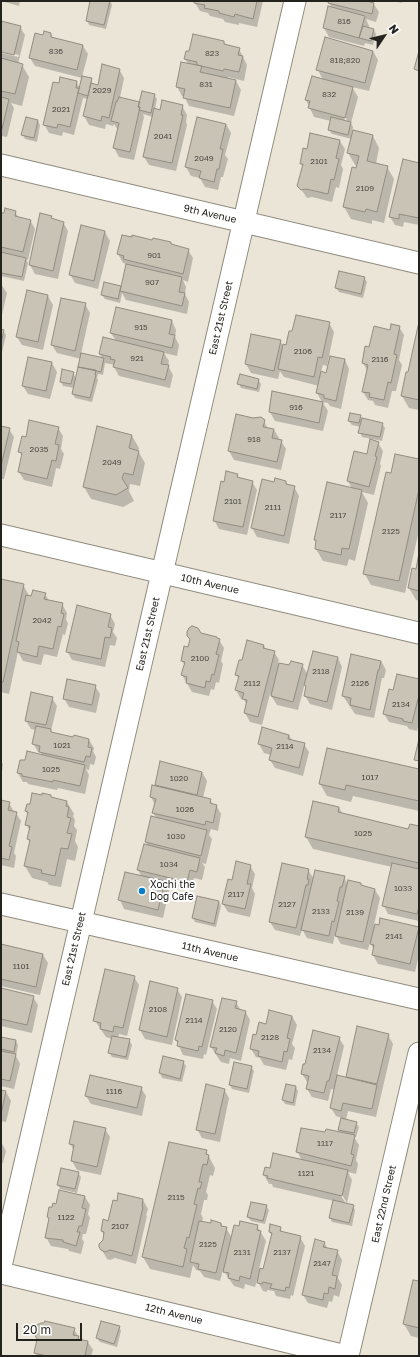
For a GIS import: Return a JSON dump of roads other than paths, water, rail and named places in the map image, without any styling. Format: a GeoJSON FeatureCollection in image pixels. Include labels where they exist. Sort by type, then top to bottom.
{"type":"FeatureCollection","features":[{"type":"Feature","properties":{"kind":"street","name":"East 21st Street"},"geometry":{"type":"LineString","coordinates":[[1,1266],[295,1]]}},
{"type":"Feature","properties":{"kind":"street","name":"9th Avenue"},"geometry":{"type":"LineString","coordinates":[[1,165],[419,263]]}},
{"type":"Feature","properties":{"kind":"street","name":"10th Avenue"},"geometry":{"type":"LineString","coordinates":[[1,535],[419,633]]}},
{"type":"Feature","properties":{"kind":"street","name":"11th Avenue"},"geometry":{"type":"LineString","coordinates":[[1,904],[419,998]]}},
{"type":"Feature","properties":{"kind":"street","name":"East 22nd Street"},"geometry":{"type":"LineString","coordinates":[[347,1356],[419,1053]]}},
{"type":"Feature","properties":{"kind":"street","name":"12th Avenue"},"geometry":{"type":"LineString","coordinates":[[1,1273],[347,1356]]}},
{"type":"Feature","properties":{"kind":"place","name":"Xochi the Dog Cafe"},"geometry":{"type":"Point","coordinates":[142,891]}}]}
